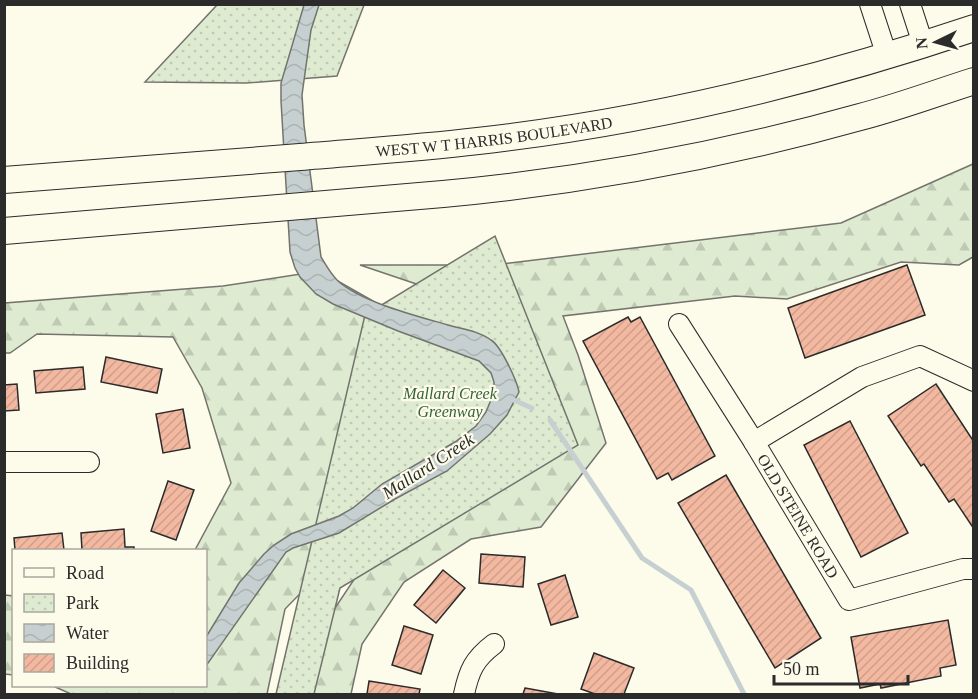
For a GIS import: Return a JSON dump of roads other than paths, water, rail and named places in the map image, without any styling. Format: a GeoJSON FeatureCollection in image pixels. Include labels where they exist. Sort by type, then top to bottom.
{"type":"FeatureCollection","features":[{"type":"Feature","properties":{"kind":"main road","name":"WEST W T HARRIS BOULEVARD"},"geometry":{"type":"LineString","coordinates":[[4,180],[344,153],[510,137],[670,111],[799,81],[974,28]]}},
{"type":"Feature","properties":{"kind":"main road"},"geometry":{"type":"LineString","coordinates":[[4,231],[443,195],[511,188],[625,171],[753,144],[862,117],[974,81]]}},
{"type":"Feature","properties":{"kind":"street"},"geometry":{"type":"LineString","coordinates":[[870,4],[887,56]]}},
{"type":"Feature","properties":{"kind":"street"},"geometry":{"type":"LineString","coordinates":[[910,4],[923,44]]}},
{"type":"Feature","properties":{"kind":"street","name":"OLD STEINE ROAD"},"geometry":{"type":"LineString","coordinates":[[679,324],[754,442],[849,600],[963,569],[974,569]]}},
{"type":"Feature","properties":{"kind":"street"},"geometry":{"type":"LineString","coordinates":[[754,442],[862,376],[920,356],[974,381]]}},
{"type":"Feature","properties":{"kind":"street"},"geometry":{"type":"LineString","coordinates":[[4,462],[89,462]]}},
{"type":"Feature","properties":{"kind":"street"},"geometry":{"type":"LineString","coordinates":[[464,694],[470,671],[478,659],[494,644]]}},
{"type":"Feature","properties":{"kind":"water","name":"Mallard Creek"},"geometry":{"type":"Polygon","coordinates":[[[304,5],[319,5],[311,30],[302,95],[321,257],[337,280],[374,302],[405,313],[476,332],[491,340],[508,364],[519,392],[507,415],[490,434],[447,471],[339,533],[286,552],[207,665],[207,635],[239,583],[264,554],[291,534],[339,516],[353,508],[382,484],[455,442],[476,426],[486,412],[493,395],[494,382],[491,373],[479,361],[333,304],[316,294],[300,277],[290,252],[281,83],[304,5]]]}},
{"type":"Feature","properties":{"kind":"waterway"},"geometry":{"type":"LineString","coordinates":[[509,398],[532,408]]}},
{"type":"Feature","properties":{"kind":"waterway"},"geometry":{"type":"LineString","coordinates":[[550,420],[642,558],[691,590],[744,694]]}},
{"type":"Feature","properties":{"kind":"park label","name":"Mallard Creek Greenway"},"geometry":{"type":"Point","coordinates":[450,402]}}]}
